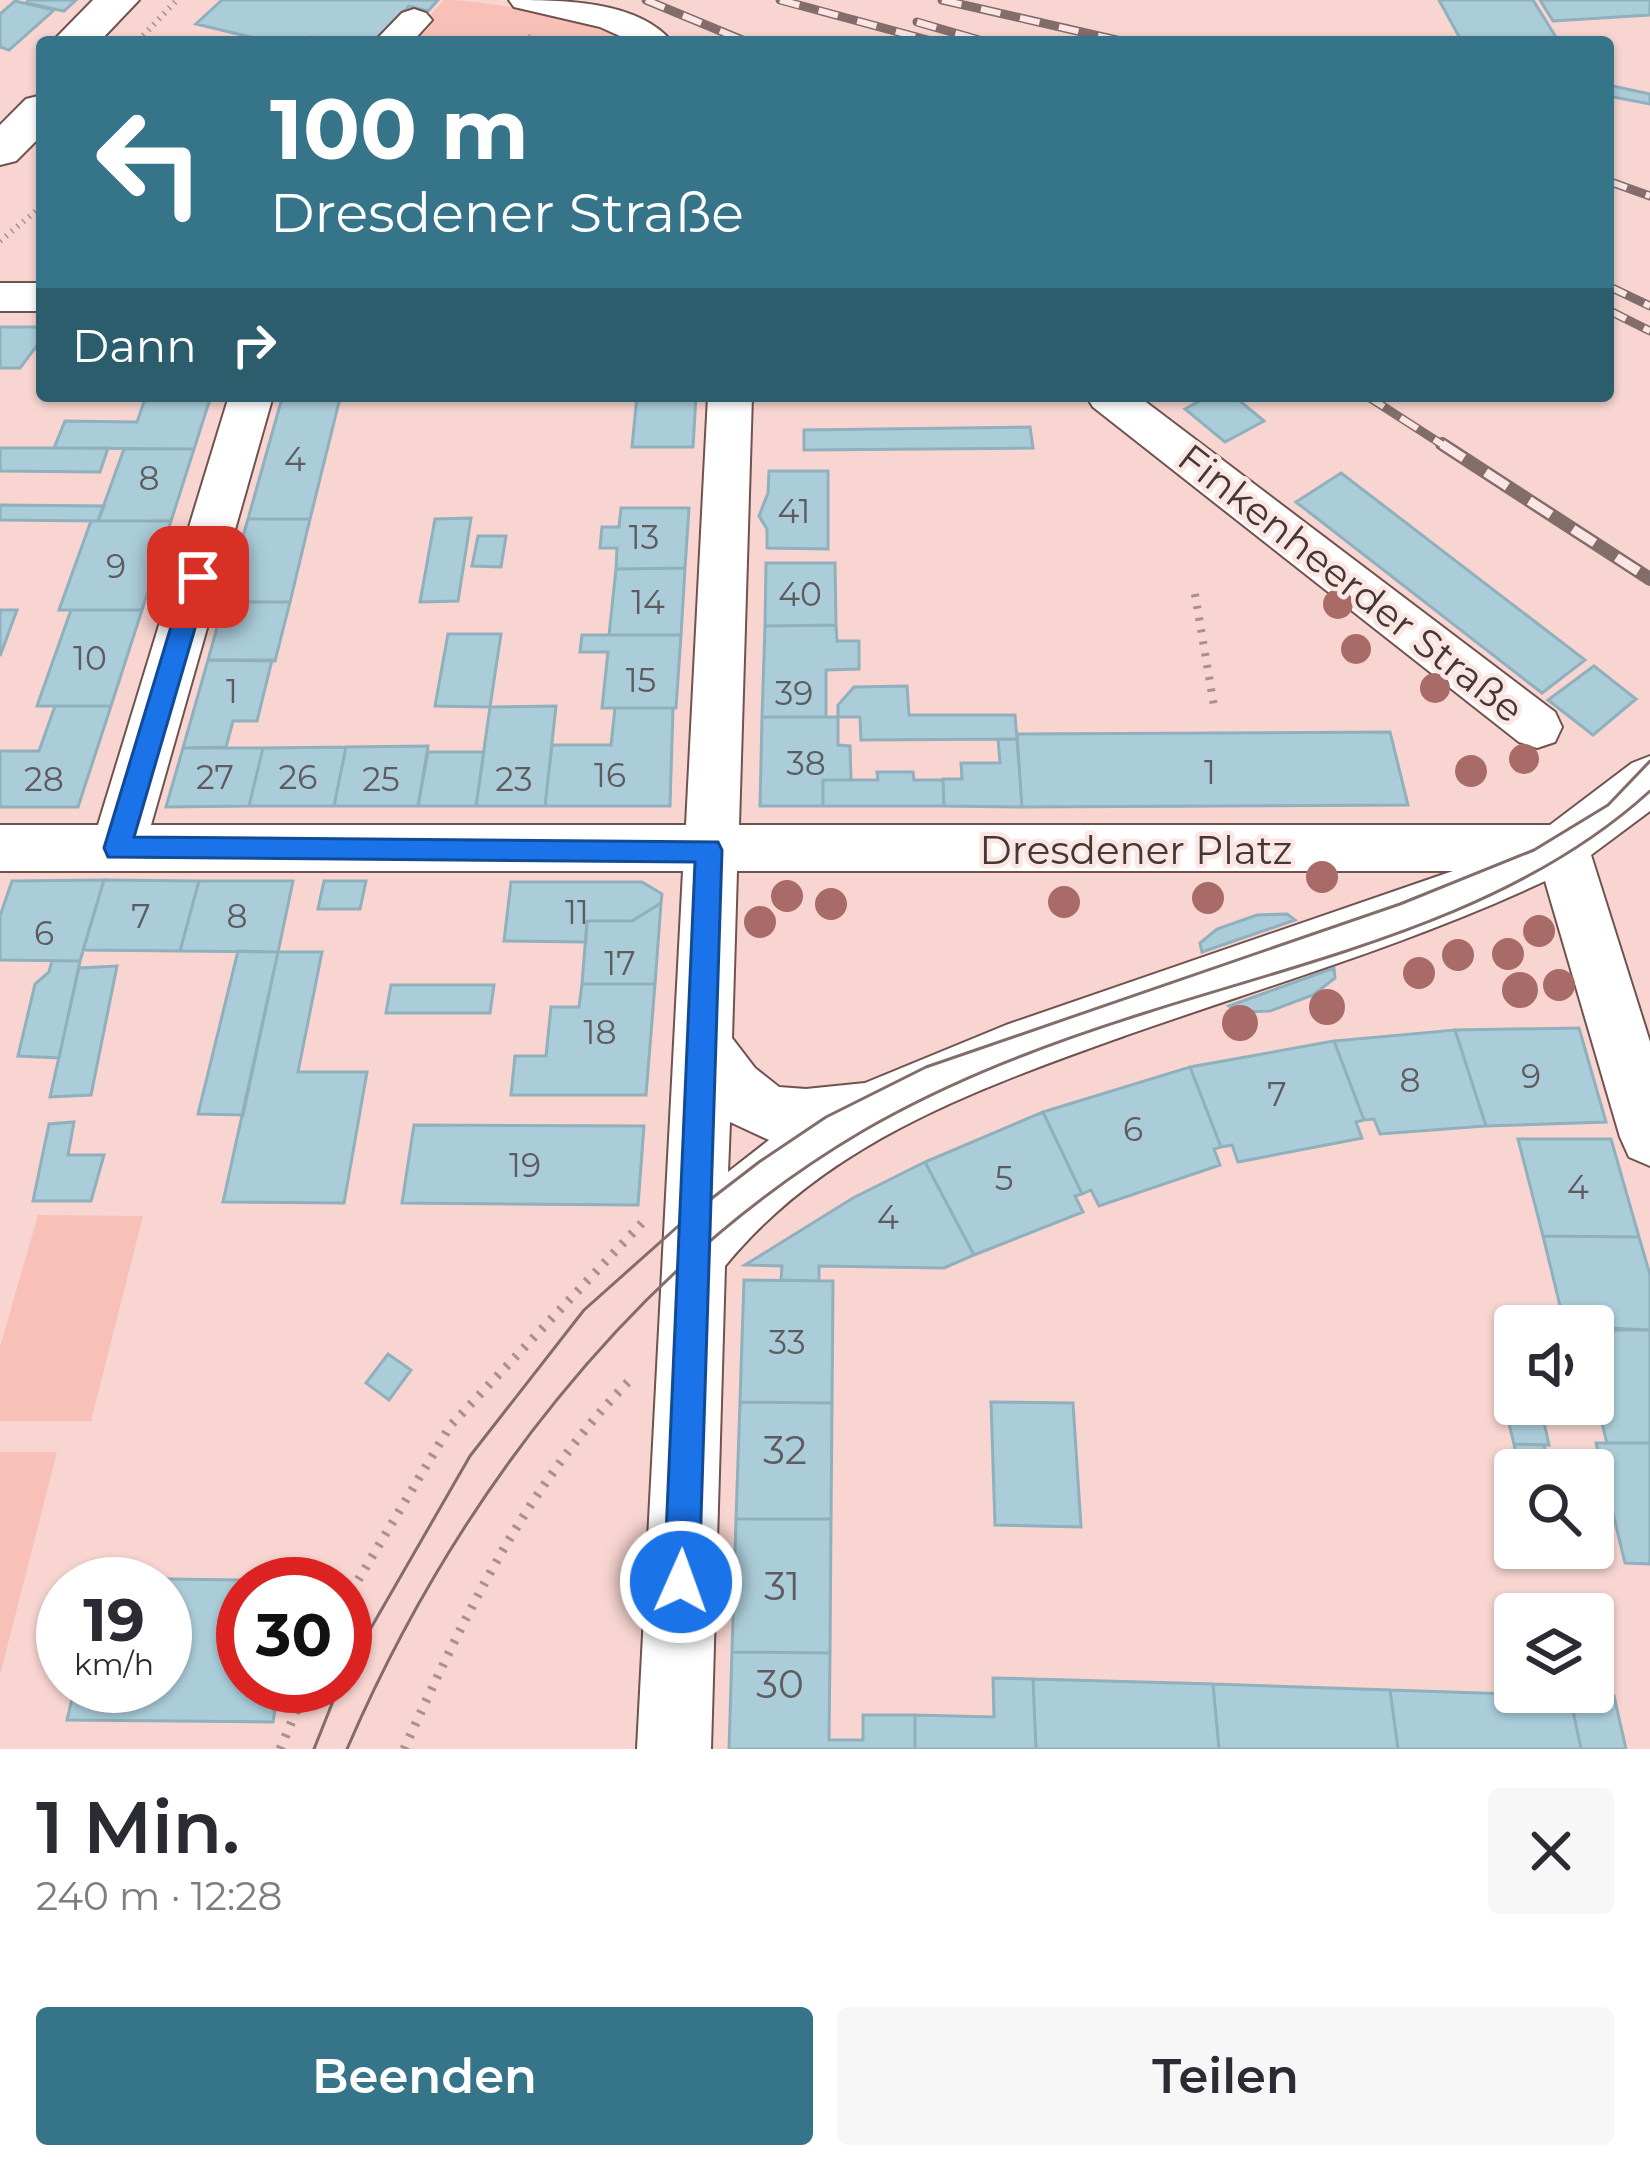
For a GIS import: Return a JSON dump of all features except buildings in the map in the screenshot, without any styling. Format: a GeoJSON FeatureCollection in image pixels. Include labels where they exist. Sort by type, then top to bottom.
{"type":"FeatureCollection","features":[{"type":"Feature","properties":{"kind":"main road"},"geometry":{"type":"LineString","coordinates":[[80,36],[118,0]]}},
{"type":"Feature","properties":{"kind":"main road"},"geometry":{"type":"LineString","coordinates":[[115,36],[151,0]]}},
{"type":"Feature","properties":{"kind":"main road"},"geometry":{"type":"LineString","coordinates":[[0,113],[36,79]]}},
{"type":"Feature","properties":{"kind":"main road"},"geometry":{"type":"LineString","coordinates":[[0,151],[36,115]]}},
{"type":"Feature","properties":{"kind":"street"},"geometry":{"type":"LineString","coordinates":[[526,0],[611,20],[651,36]]}},
{"type":"Feature","properties":{"kind":"street"},"geometry":{"type":"LineString","coordinates":[[0,297],[36,297]]}},
{"type":"Feature","properties":{"kind":"street"},"geometry":{"type":"LineString","coordinates":[[118,848],[249,402]]}},
{"type":"Feature","properties":{"kind":"street"},"geometry":{"type":"LineString","coordinates":[[674,1749],[730,402]]}},
{"type":"Feature","properties":{"kind":"street","name":"Finkenheerder Straße"},"geometry":{"type":"LineString","coordinates":[[1116,402],[1537,727]]}},
{"type":"Feature","properties":{"kind":"street"},"geometry":{"type":"LineString","coordinates":[[694,1255],[735,1205],[791,1161],[881,1107],[976,1062],[1462,893],[1562,848],[1650,778]]}},
{"type":"Feature","properties":{"kind":"street","name":"Dresdener Platz"},"geometry":{"type":"LineString","coordinates":[[0,848],[1562,848]]}},
{"type":"Feature","properties":{"kind":"street"},"geometry":{"type":"LineString","coordinates":[[1562,848],[1650,1137]]}},
{"type":"Feature","properties":{"kind":"street"},"geometry":{"type":"LineString","coordinates":[[701,1042],[737,1096],[755,1106],[790,1118],[881,1107]]}},
{"type":"Feature","properties":{"kind":"path"},"geometry":{"type":"LineString","coordinates":[[142,36],[177,0]]}},
{"type":"Feature","properties":{"kind":"path"},"geometry":{"type":"LineString","coordinates":[[0,242],[36,211]]}},
{"type":"Feature","properties":{"kind":"path"},"geometry":{"type":"LineString","coordinates":[[1196,594],[1214,706]]}},
{"type":"Feature","properties":{"kind":"path"},"geometry":{"type":"LineString","coordinates":[[372,1557],[450,1426],[631,1233],[695,1182]]}},
{"type":"Feature","properties":{"kind":"path"},"geometry":{"type":"LineString","coordinates":[[404,1749],[490,1561],[593,1412],[692,1324]]}},
{"type":"Feature","properties":{"kind":"path"},"geometry":{"type":"LineString","coordinates":[[280,1749],[295,1713]]}},
{"type":"Feature","properties":{"kind":"shaded area"},"geometry":{"type":"Polygon","coordinates":[[[444,0],[539,13],[615,36],[411,36],[444,0]]]}},
{"type":"Feature","properties":{"kind":"shaded area"},"geometry":{"type":"Polygon","coordinates":[[[38,1215],[143,1216],[91,1421],[0,1421],[0,1347],[38,1215]]]}},
{"type":"Feature","properties":{"kind":"shaded area"},"geometry":{"type":"Polygon","coordinates":[[[0,1452],[57,1452],[0,1675],[0,1452]]]}},
{"type":"Feature","properties":{"kind":"tram line"},"geometry":{"type":"LineString","coordinates":[[372,1626],[470,1456],[584,1310],[694,1212],[759,1162],[826,1117],[926,1067],[1400,904],[1534,850],[1608,805],[1650,761]]}},
{"type":"Feature","properties":{"kind":"tram line"},"geometry":{"type":"LineString","coordinates":[[347,1749],[390,1657],[440,1568],[495,1481],[557,1399],[625,1322],[699,1251],[778,1187],[897,1112],[1002,1064],[1111,1024],[1347,951],[1477,901],[1538,871],[1596,834],[1650,791]]}},
{"type":"Feature","properties":{"kind":"tram line"},"geometry":{"type":"LineString","coordinates":[[314,1749],[328,1713]]}},
{"type":"Feature","properties":{"kind":"railway"},"geometry":{"type":"LineString","coordinates":[[646,0],[733,36]]}},
{"type":"Feature","properties":{"kind":"railway"},"geometry":{"type":"LineString","coordinates":[[780,0],[913,36]]}},
{"type":"Feature","properties":{"kind":"railway"},"geometry":{"type":"LineString","coordinates":[[942,0],[1099,36]]}},
{"type":"Feature","properties":{"kind":"railway"},"geometry":{"type":"LineString","coordinates":[[917,22],[965,36]]}},
{"type":"Feature","properties":{"kind":"railway"},"geometry":{"type":"LineString","coordinates":[[1614,183],[1650,196]]}},
{"type":"Feature","properties":{"kind":"railway"},"geometry":{"type":"LineString","coordinates":[[1614,289],[1650,306]]}},
{"type":"Feature","properties":{"kind":"railway"},"geometry":{"type":"LineString","coordinates":[[1614,313],[1650,331]]}},
{"type":"Feature","properties":{"kind":"railway"},"geometry":{"type":"LineString","coordinates":[[1376,402],[1446,447]]}},
{"type":"Feature","properties":{"kind":"railway"},"geometry":{"type":"LineString","coordinates":[[1442,444],[1650,579]]}},
{"type":"Feature","properties":{"kind":"route"},"geometry":{"type":"LineString","coordinates":[[198,577],[118,848],[709,850],[681,1582]]}}]}
